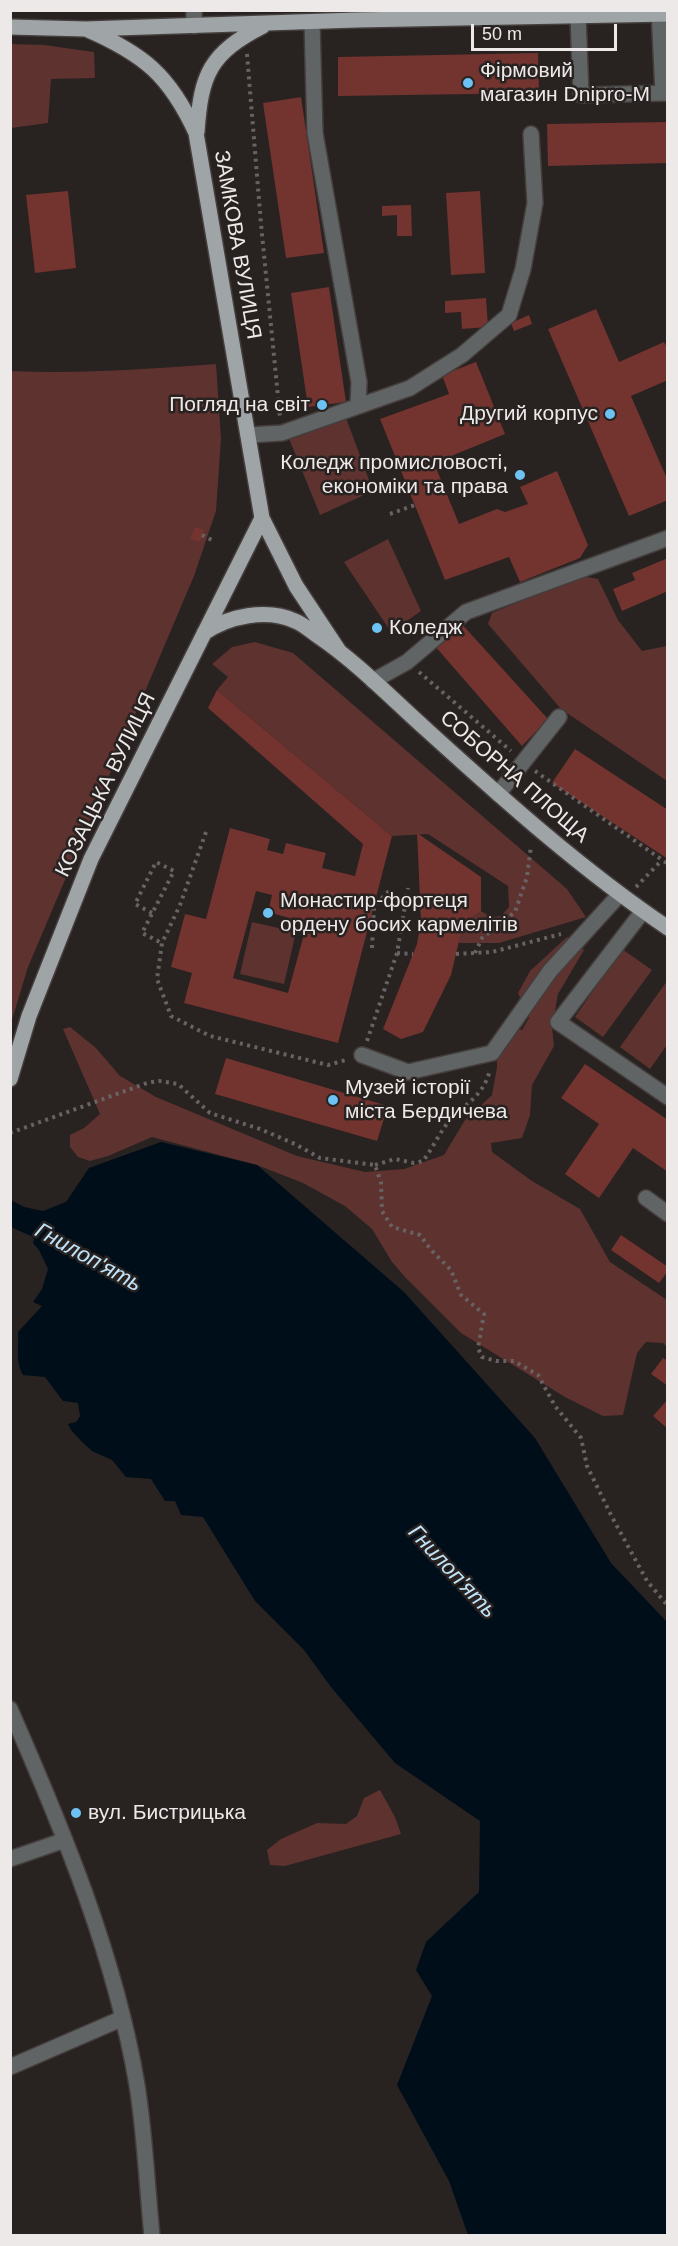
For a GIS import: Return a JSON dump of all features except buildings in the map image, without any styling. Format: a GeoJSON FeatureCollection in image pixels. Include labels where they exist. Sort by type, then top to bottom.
{"type":"FeatureCollection","features":[{"type":"Feature","properties":{"kind":"main road"},"geometry":{"type":"LineString","coordinates":[[10,27],[86,29],[194,18],[269,24],[312,22],[356,15],[578,16],[662,13]]}},
{"type":"Feature","properties":{"kind":"main road"},"geometry":{"type":"LineString","coordinates":[[196,134],[202,89],[218,55],[245,35],[269,24]]}},
{"type":"Feature","properties":{"kind":"main road","name":"ЗАМКОВА ВУЛИЦЯ"},"geometry":{"type":"LineString","coordinates":[[86,29],[118,43],[141,57],[159,73],[185,110],[196,134],[262,518]]}},
{"type":"Feature","properties":{"kind":"main road","name":"КОЗАЦЬКА ВУЛИЦЯ"},"geometry":{"type":"LineString","coordinates":[[10,1079],[29,1016],[91,860],[262,518]]}},
{"type":"Feature","properties":{"kind":"main road","name":"СОБОРНА ПЛОЩА"},"geometry":{"type":"LineString","coordinates":[[262,518],[296,586],[339,651]]}},
{"type":"Feature","properties":{"kind":"main road","name":"СОБОРНА ПЛОЩА"},"geometry":{"type":"LineString","coordinates":[[202,634],[218,623],[235,617],[257,615],[295,621],[339,651],[498,794],[627,892],[643,911],[668,928]]}},
{"type":"Feature","properties":{"kind":"street"},"geometry":{"type":"LineString","coordinates":[[578,16],[581,95],[665,93],[662,13]]}},
{"type":"Feature","properties":{"kind":"street"},"geometry":{"type":"LineString","coordinates":[[312,22],[315,133],[359,382],[358,406]]}},
{"type":"Feature","properties":{"kind":"street"},"geometry":{"type":"LineString","coordinates":[[248,435],[282,433],[410,388],[462,355],[509,315],[523,269],[535,202],[531,134]]}},
{"type":"Feature","properties":{"kind":"street"},"geometry":{"type":"LineString","coordinates":[[373,681],[407,662],[466,612],[668,538]]}},
{"type":"Feature","properties":{"kind":"street"},"geometry":{"type":"LineString","coordinates":[[498,794],[559,717]]}},
{"type":"Feature","properties":{"kind":"street"},"geometry":{"type":"LineString","coordinates":[[363,1055],[408,1072],[492,1053],[550,971],[627,892]]}},
{"type":"Feature","properties":{"kind":"street"},"geometry":{"type":"LineString","coordinates":[[643,911],[558,1022],[668,1097]]}},
{"type":"Feature","properties":{"kind":"street"},"geometry":{"type":"LineString","coordinates":[[646,1198],[668,1214]]}},
{"type":"Feature","properties":{"kind":"street"},"geometry":{"type":"LineString","coordinates":[[10,1709],[85,1893],[123,2018],[137,2087],[152,2235]]}},
{"type":"Feature","properties":{"kind":"street"},"geometry":{"type":"LineString","coordinates":[[10,1859],[64,1840]]}},
{"type":"Feature","properties":{"kind":"street"},"geometry":{"type":"LineString","coordinates":[[10,2067],[123,2018]]}},
{"type":"Feature","properties":{"kind":"path"},"geometry":{"type":"LineString","coordinates":[[245,35],[282,433]]}},
{"type":"Feature","properties":{"kind":"path"},"geometry":{"type":"LineString","coordinates":[[390,514],[415,505]]}},
{"type":"Feature","properties":{"kind":"path"},"geometry":{"type":"LineString","coordinates":[[202,535],[212,540]]}},
{"type":"Feature","properties":{"kind":"path"},"geometry":{"type":"LineString","coordinates":[[206,832],[180,905],[162,943],[158,979],[171,1016],[210,1036],[328,1065],[363,1055],[397,952],[408,888]]}},
{"type":"Feature","properties":{"kind":"path"},"geometry":{"type":"LineString","coordinates":[[475,953],[482,938],[515,912],[527,877],[531,846]]}},
{"type":"Feature","properties":{"kind":"path"},"geometry":{"type":"LineString","coordinates":[[627,892],[662,860]]}},
{"type":"Feature","properties":{"kind":"path"},"geometry":{"type":"LineString","coordinates":[[152,913],[135,904],[156,862],[174,871],[142,933],[162,943]]}},
{"type":"Feature","properties":{"kind":"path"},"geometry":{"type":"LineString","coordinates":[[372,948],[374,906],[391,889]]}},
{"type":"Feature","properties":{"kind":"path"},"geometry":{"type":"LineString","coordinates":[[351,905],[374,906]]}},
{"type":"Feature","properties":{"kind":"path"},"geometry":{"type":"LineString","coordinates":[[456,954],[492,952],[569,930]]}},
{"type":"Feature","properties":{"kind":"path"},"geometry":{"type":"LineString","coordinates":[[397,952],[413,954]]}},
{"type":"Feature","properties":{"kind":"path"},"geometry":{"type":"LineString","coordinates":[[10,1133],[147,1083],[159,1081],[178,1084],[210,1113],[260,1129],[320,1158],[375,1165],[395,1159],[414,1163],[423,1161],[446,1125],[477,1097],[486,1082],[492,1053]]}},
{"type":"Feature","properties":{"kind":"path"},"geometry":{"type":"LineString","coordinates":[[375,1165],[381,1183],[382,1211],[392,1227],[420,1235],[430,1250],[451,1270],[461,1296],[484,1314],[478,1348],[482,1357],[496,1361],[514,1361],[538,1376],[555,1406],[581,1438],[586,1466],[612,1517],[647,1581],[668,1606]]}},
{"type":"Feature","properties":{"kind":"shaded area"},"geometry":{"type":"Polygon","coordinates":[[[11,44],[44,45],[94,52],[95,78],[51,79],[48,123],[11,128],[11,44]]]}},
{"type":"Feature","properties":{"kind":"shaded area"},"geometry":{"type":"Polygon","coordinates":[[[216,364],[221,439],[216,511],[194,576],[28,967],[11,1023],[10,371],[87,371],[216,364]]]}},
{"type":"Feature","properties":{"kind":"shaded area"},"geometry":{"type":"Polygon","coordinates":[[[345,415],[373,491],[320,515],[288,436],[345,415]]]}},
{"type":"Feature","properties":{"kind":"shaded area"},"geometry":{"type":"Polygon","coordinates":[[[388,539],[421,611],[391,632],[344,562],[388,539]]]}},
{"type":"Feature","properties":{"kind":"shaded area"},"geometry":{"type":"Polygon","coordinates":[[[581,576],[598,579],[618,620],[642,651],[667,646],[667,781],[561,709],[488,624],[492,613],[581,576]]]}},
{"type":"Feature","properties":{"kind":"shaded area"},"geometry":{"type":"Polygon","coordinates":[[[255,642],[293,653],[567,889],[586,917],[499,943],[458,943],[463,924],[481,911],[491,917],[501,916],[509,907],[508,886],[428,834],[392,836],[217,690],[228,677],[212,664],[232,647],[255,642]]]}},
{"type":"Feature","properties":{"kind":"shaded area"},"geometry":{"type":"Polygon","coordinates":[[[252,922],[296,932],[284,984],[240,974],[252,922]]]}},
{"type":"Feature","properties":{"kind":"shaded area"},"geometry":{"type":"Polygon","coordinates":[[[567,937],[584,950],[558,994],[552,1028],[554,1046],[532,1085],[530,1115],[522,1138],[491,1143],[492,1152],[532,1181],[580,1209],[610,1262],[667,1300],[667,1347],[663,1343],[646,1342],[637,1353],[623,1415],[603,1416],[565,1397],[461,1333],[392,1262],[372,1229],[345,1206],[303,1183],[257,1165],[152,1137],[108,1156],[90,1161],[78,1157],[70,1147],[70,1135],[84,1128],[100,1114],[63,1029],[70,1027],[96,1048],[120,1076],[156,1097],[297,1156],[365,1172],[404,1169],[444,1155],[465,1120],[492,1095],[497,1067],[497,1030],[504,1024],[522,1030],[529,1018],[518,993],[530,971],[567,937]]]}},
{"type":"Feature","properties":{"kind":"shaded area"},"geometry":{"type":"Polygon","coordinates":[[[622,949],[652,970],[603,1037],[575,1017],[622,949]]]}},
{"type":"Feature","properties":{"kind":"shaded area"},"geometry":{"type":"Polygon","coordinates":[[[667,981],[667,1045],[650,1069],[620,1047],[667,981]]]}},
{"type":"Feature","properties":{"kind":"shaded area"},"geometry":{"type":"Polygon","coordinates":[[[380,1790],[395,1817],[401,1834],[285,1866],[270,1865],[267,1850],[281,1839],[317,1823],[346,1824],[357,1816],[364,1798],[380,1790]]]}},
{"type":"Feature","properties":{"kind":"water","name":"Гнилоп'ять"},"geometry":{"type":"Polygon","coordinates":[[[161,1142],[257,1165],[404,1292],[535,1438],[611,1563],[667,1622],[667,2235],[468,2235],[449,2181],[397,2085],[432,1996],[416,1970],[426,1942],[479,1892],[480,1821],[395,1763],[331,1687],[304,1650],[255,1601],[203,1517],[181,1515],[175,1501],[165,1501],[151,1479],[126,1477],[112,1460],[92,1451],[68,1424],[76,1422],[80,1416],[78,1403],[63,1401],[45,1377],[23,1375],[18,1359],[18,1332],[42,1306],[33,1302],[42,1289],[48,1269],[33,1243],[34,1239],[11,1227],[11,1200],[24,1207],[43,1211],[66,1202],[89,1168],[161,1142]]]}},
{"type":"Feature","properties":{"kind":"place","name":"Фірмовий магазин Dnipro-M"},"geometry":{"type":"Point","coordinates":[468,83]}},
{"type":"Feature","properties":{"kind":"place","name":"Погляд на світ"},"geometry":{"type":"Point","coordinates":[322,405]}},
{"type":"Feature","properties":{"kind":"place","name":"Другий корпус"},"geometry":{"type":"Point","coordinates":[610,414]}},
{"type":"Feature","properties":{"kind":"place","name":"Коледж промисловості, економіки та права"},"geometry":{"type":"Point","coordinates":[520,475]}},
{"type":"Feature","properties":{"kind":"place","name":"Коледж"},"geometry":{"type":"Point","coordinates":[377,628]}},
{"type":"Feature","properties":{"kind":"place","name":"Монастир-фортеця ордену босих кармелітів"},"geometry":{"type":"Point","coordinates":[268,913]}},
{"type":"Feature","properties":{"kind":"place","name":"Музей історії міста Бердичева"},"geometry":{"type":"Point","coordinates":[333,1100]}},
{"type":"Feature","properties":{"kind":"place","name":"вул. Бистрицька"},"geometry":{"type":"Point","coordinates":[76,1813]}}]}
